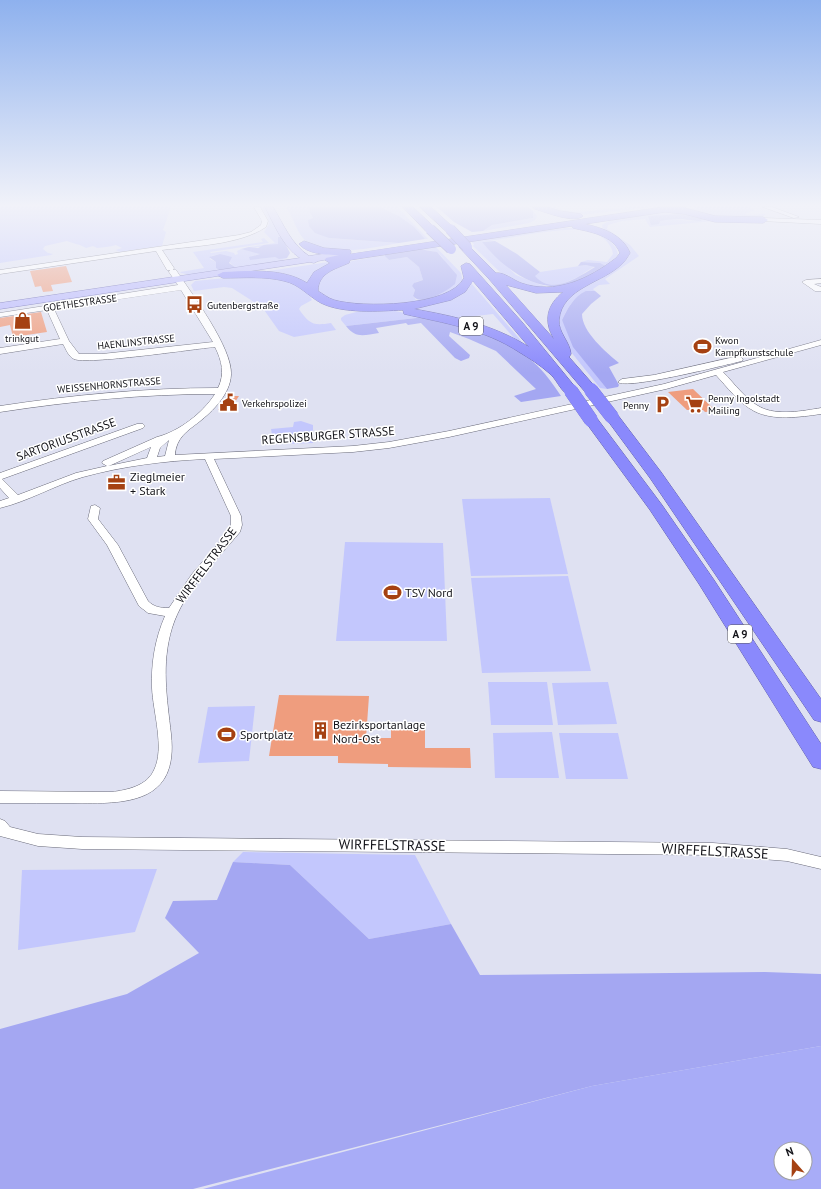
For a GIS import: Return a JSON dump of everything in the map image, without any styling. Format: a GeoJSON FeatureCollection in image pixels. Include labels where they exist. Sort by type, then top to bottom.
{"type":"FeatureCollection","features":[{"type":"Feature","properties":{"kind":"highway"},"geometry":{"type":"LineString","coordinates":[[312,291],[311,284],[314,278],[326,269],[342,262]]}},
{"type":"Feature","properties":{"kind":"highway","name":"A 9"},"geometry":{"type":"LineString","coordinates":[[463,262],[518,325],[571,391],[656,508],[708,584],[821,761]]}},
{"type":"Feature","properties":{"kind":"highway","name":"A 9"},"geometry":{"type":"LineString","coordinates":[[480,262],[568,359]]}},
{"type":"Feature","properties":{"kind":"highway","name":"A 9"},"geometry":{"type":"LineString","coordinates":[[483,262],[492,271],[568,359],[656,475],[821,714]]}},
{"type":"Feature","properties":{"kind":"highway","name":"A 9"},"geometry":{"type":"LineString","coordinates":[[568,359],[565,348],[553,328],[554,314],[566,295],[617,262]]}},
{"type":"Feature","properties":{"kind":"highway","name":"A 9"},"geometry":{"type":"LineString","coordinates":[[378,307],[424,304],[438,302],[449,298],[462,289],[467,283],[470,277],[467,267]]}},
{"type":"Feature","properties":{"kind":"highway","name":"A 9"},"geometry":{"type":"LineString","coordinates":[[492,271],[515,286],[537,290],[561,289],[583,283]]}},
{"type":"Feature","properties":{"kind":"highway","name":"A 9"},"geometry":{"type":"LineString","coordinates":[[223,275],[264,275],[282,277],[298,282],[318,297],[333,303],[378,307],[425,314],[465,324],[485,330],[517,345],[555,371]]}},
{"type":"Feature","properties":{"kind":"main road"},"geometry":{"type":"LineString","coordinates":[[176,277],[276,264],[300,262]]}},
{"type":"Feature","properties":{"kind":"main road"},"geometry":{"type":"LineString","coordinates":[[176,277],[223,275],[305,262]]}},
{"type":"Feature","properties":{"kind":"main road","name":"GOETHESTRASSE"},"geometry":{"type":"LineString","coordinates":[[0,306],[176,277]]}},
{"type":"Feature","properties":{"kind":"street"},"geometry":{"type":"LineString","coordinates":[[0,272],[65,262]]}},
{"type":"Feature","properties":{"kind":"street"},"geometry":{"type":"LineString","coordinates":[[167,262],[209,328],[226,365],[227,373],[221,391],[212,405],[183,428],[174,438],[170,448],[170,458]]}},
{"type":"Feature","properties":{"kind":"street","name":"GOETHESTRASSE"},"geometry":{"type":"LineString","coordinates":[[0,315],[49,307],[176,277]]}},
{"type":"Feature","properties":{"kind":"street"},"geometry":{"type":"LineString","coordinates":[[821,281],[806,282],[818,289],[821,288]]}},
{"type":"Feature","properties":{"kind":"street","name":"HAENLINSTRASSE"},"geometry":{"type":"LineString","coordinates":[[49,307],[65,341],[73,354],[77,357],[102,357],[217,344]]}},
{"type":"Feature","properties":{"kind":"street"},"geometry":{"type":"LineString","coordinates":[[0,352],[65,341]]}},
{"type":"Feature","properties":{"kind":"street","name":"REGENSBURGER STRASSE"},"geometry":{"type":"LineString","coordinates":[[0,505],[80,475],[112,467],[151,460],[353,449],[409,441],[637,393],[718,372],[821,342]]}},
{"type":"Feature","properties":{"kind":"street","name":"REGENSBURGER STRASSE"},"geometry":{"type":"LineString","coordinates":[[622,382],[632,382],[654,378],[743,357],[752,362]]}},
{"type":"Feature","properties":{"kind":"street"},"geometry":{"type":"LineString","coordinates":[[718,372],[752,406],[761,411],[790,413],[821,411]]}},
{"type":"Feature","properties":{"kind":"street","name":"WEISSENHORNSTRASSE"},"geometry":{"type":"LineString","coordinates":[[0,409],[90,397],[143,392],[189,390],[221,391]]}},
{"type":"Feature","properties":{"kind":"street","name":"SARTORIUSSTRASSE"},"geometry":{"type":"LineString","coordinates":[[0,476],[140,426]]}},
{"type":"Feature","properties":{"kind":"street"},"geometry":{"type":"LineString","coordinates":[[80,475],[183,428]]}},
{"type":"Feature","properties":{"kind":"street"},"geometry":{"type":"LineString","coordinates":[[151,460],[153,450],[166,436]]}},
{"type":"Feature","properties":{"kind":"street","name":"WIRFFELSTRASSE"},"geometry":{"type":"LineString","coordinates":[[0,797],[112,798],[128,795],[141,790],[153,782],[160,773],[165,754],[158,669],[161,646],[172,612],[194,579],[232,535],[237,525],[234,511],[208,456]]}},
{"type":"Feature","properties":{"kind":"street"},"geometry":{"type":"LineString","coordinates":[[0,482],[16,499]]}},
{"type":"Feature","properties":{"kind":"street"},"geometry":{"type":"LineString","coordinates":[[95,508],[93,518],[112,545],[143,603],[153,610],[172,612]]}},
{"type":"Feature","properties":{"kind":"street","name":"WIRFFELSTRASSE"},"geometry":{"type":"LineString","coordinates":[[0,825],[5,832],[38,840],[82,843],[713,849],[787,855],[821,863]]}},
{"type":"Feature","properties":{"kind":"shaded area"},"geometry":{"type":"Polygon","coordinates":[[[200,262],[216,262],[221,271],[192,275],[180,272],[204,268],[200,262]]]}},
{"type":"Feature","properties":{"kind":"shaded area"},"geometry":{"type":"Polygon","coordinates":[[[216,262],[229,262],[235,267],[234,269],[221,271],[216,268],[216,262]]]}},
{"type":"Feature","properties":{"kind":"shaded area"},"geometry":{"type":"Polygon","coordinates":[[[230,262],[276,262],[234,269],[235,267],[230,262]]]}},
{"type":"Feature","properties":{"kind":"shaded area"},"geometry":{"type":"Polygon","coordinates":[[[325,262],[338,262],[308,284],[255,273],[325,262]]]}},
{"type":"Feature","properties":{"kind":"shaded area"},"geometry":{"type":"Polygon","coordinates":[[[347,262],[414,262],[419,267],[423,280],[416,282],[412,286],[415,290],[413,296],[416,300],[434,297],[454,285],[445,262],[451,262],[461,273],[463,282],[443,298],[391,305],[353,304],[335,301],[328,298],[316,289],[315,282],[336,266],[347,262]]]}},
{"type":"Feature","properties":{"kind":"shaded area"},"geometry":{"type":"Polygon","coordinates":[[[414,262],[446,262],[457,275],[455,284],[434,297],[422,300],[417,299],[413,296],[415,290],[412,286],[414,283],[423,280],[419,267],[414,262]]]}},
{"type":"Feature","properties":{"kind":"shaded area"},"geometry":{"type":"Polygon","coordinates":[[[490,262],[503,262],[516,275],[551,288],[528,288],[505,277],[490,262]]]}},
{"type":"Feature","properties":{"kind":"shaded area"},"geometry":{"type":"Polygon","coordinates":[[[502,262],[528,262],[540,272],[535,276],[542,282],[557,285],[573,280],[595,267],[586,265],[578,266],[581,262],[600,263],[606,266],[582,281],[561,286],[548,286],[535,283],[511,270],[502,262]]]}},
{"type":"Feature","properties":{"kind":"shaded area"},"geometry":{"type":"Polygon","coordinates":[[[590,262],[611,262],[606,266],[599,263],[590,262]]]}},
{"type":"Feature","properties":{"kind":"shaded area"},"geometry":{"type":"Polygon","coordinates":[[[618,262],[629,262],[605,279],[610,284],[599,285],[593,289],[595,291],[583,293],[578,296],[571,304],[562,320],[588,365],[607,389],[600,388],[563,342],[556,316],[564,301],[618,262]]]}},
{"type":"Feature","properties":{"kind":"shaded area"},"geometry":{"type":"Polygon","coordinates":[[[586,265],[595,266],[565,283],[557,285],[541,282],[534,276],[540,272],[586,265]]]}},
{"type":"Feature","properties":{"kind":"shaded area"},"geometry":{"type":"Polygon","coordinates":[[[246,276],[283,279],[292,282],[307,292],[312,300],[301,306],[299,309],[306,318],[312,323],[316,324],[331,323],[336,330],[294,337],[279,331],[262,307],[232,288],[224,287],[194,291],[191,285],[195,281],[246,276]]]}},
{"type":"Feature","properties":{"kind":"shaded area"},"geometry":{"type":"Polygon","coordinates":[[[471,283],[519,338],[528,351],[514,338],[493,314],[450,319],[397,308],[442,302],[453,298],[471,283]]]}},
{"type":"Feature","properties":{"kind":"shaded area"},"geometry":{"type":"Polygon","coordinates":[[[586,291],[595,291],[601,296],[582,314],[583,321],[590,335],[619,363],[609,367],[619,385],[618,387],[607,389],[573,347],[562,320],[575,299],[586,291]]]}},
{"type":"Feature","properties":{"kind":"shaded area"},"geometry":{"type":"Polygon","coordinates":[[[364,310],[395,311],[425,317],[346,326],[341,320],[341,318],[345,315],[364,310]]]}},
{"type":"Feature","properties":{"kind":"shaded area"},"geometry":{"type":"Polygon","coordinates":[[[425,317],[474,330],[506,343],[533,362],[547,377],[561,396],[521,402],[514,396],[536,389],[496,351],[450,332],[449,336],[470,355],[469,358],[461,361],[455,358],[421,323],[408,325],[406,323],[376,328],[379,333],[365,335],[353,333],[346,326],[425,317]]]}},
{"type":"Feature","properties":{"kind":"shaded area"},"geometry":{"type":"Polygon","coordinates":[[[301,421],[313,425],[313,443],[282,444],[283,435],[272,435],[271,429],[293,427],[294,422],[301,421]]]}},
{"type":"Feature","properties":{"kind":"shaded area"},"geometry":{"type":"Polygon","coordinates":[[[550,498],[568,574],[471,576],[462,499],[550,498]]]}},
{"type":"Feature","properties":{"kind":"shaded area","name":"TSV Nord"},"geometry":{"type":"Polygon","coordinates":[[[345,542],[443,543],[447,641],[336,641],[345,542]]]}},
{"type":"Feature","properties":{"kind":"shaded area"},"geometry":{"type":"Polygon","coordinates":[[[568,576],[591,671],[482,673],[471,578],[568,576]]]}},
{"type":"Feature","properties":{"kind":"shaded area"},"geometry":{"type":"Polygon","coordinates":[[[488,682],[547,682],[553,725],[491,725],[488,682]]]}},
{"type":"Feature","properties":{"kind":"shaded area"},"geometry":{"type":"Polygon","coordinates":[[[608,682],[617,724],[558,725],[552,683],[608,682]]]}},
{"type":"Feature","properties":{"kind":"shaded area","name":"Sportplatz"},"geometry":{"type":"Polygon","coordinates":[[[255,706],[249,761],[198,763],[208,707],[255,706]]]}},
{"type":"Feature","properties":{"kind":"shaded area"},"geometry":{"type":"Polygon","coordinates":[[[552,732],[559,778],[495,778],[493,733],[552,732]]]}},
{"type":"Feature","properties":{"kind":"shaded area"},"geometry":{"type":"Polygon","coordinates":[[[559,733],[618,733],[628,779],[566,779],[559,733]]]}},
{"type":"Feature","properties":{"kind":"shaded area"},"geometry":{"type":"Polygon","coordinates":[[[243,852],[415,855],[451,924],[369,939],[290,865],[233,862],[243,852]]]}},
{"type":"Feature","properties":{"kind":"shaded area"},"geometry":{"type":"Polygon","coordinates":[[[233,862],[290,865],[369,939],[451,924],[480,975],[765,972],[821,974],[821,1046],[592,1086],[193,1189],[0,1189],[0,1029],[127,994],[199,953],[165,918],[173,901],[217,900],[233,862]]]}},
{"type":"Feature","properties":{"kind":"shaded area"},"geometry":{"type":"Polygon","coordinates":[[[157,869],[135,932],[18,950],[22,870],[157,869]]]}},
{"type":"Feature","properties":{"kind":"shaded area"},"geometry":{"type":"Polygon","coordinates":[[[821,1046],[821,1189],[203,1189],[592,1086],[821,1046]]]}},
{"type":"Feature","properties":{"kind":"building"},"geometry":{"type":"Polygon","coordinates":[[[66,266],[72,282],[51,285],[53,291],[43,292],[41,286],[35,287],[30,271],[66,266]]]}},
{"type":"Feature","properties":{"kind":"building","name":"trinkgut"},"geometry":{"type":"Polygon","coordinates":[[[41,312],[47,332],[13,337],[10,325],[0,327],[0,318],[41,312]]]}},
{"type":"Feature","properties":{"kind":"building","name":"Penny Ingolstadt Mailing"},"geometry":{"type":"Polygon","coordinates":[[[693,389],[716,411],[705,412],[703,410],[687,410],[668,392],[693,389]]]}},
{"type":"Feature","properties":{"kind":"building"},"geometry":{"type":"Polygon","coordinates":[[[230,396],[239,396],[229,411],[218,410],[230,396]]]}},
{"type":"Feature","properties":{"kind":"building","name":"Bezirksportanlage Nord-Ost"},"geometry":{"type":"Polygon","coordinates":[[[279,695],[369,696],[366,738],[391,738],[391,723],[425,723],[425,748],[470,748],[471,768],[388,767],[388,764],[338,763],[338,756],[269,756],[279,695]]]}},
{"type":"Feature","properties":{"kind":"place","name":"Gutenbergstraße"},"geometry":{"type":"Point","coordinates":[194,305]}},
{"type":"Feature","properties":{"kind":"place","name":"trinkgut"},"geometry":{"type":"Point","coordinates":[22,321]}},
{"type":"Feature","properties":{"kind":"place","name":"Kwon Kampfkunstschule"},"geometry":{"type":"Point","coordinates":[702,346]}},
{"type":"Feature","properties":{"kind":"place","name":"Verkehrspolizei"},"geometry":{"type":"Point","coordinates":[229,403]}},
{"type":"Feature","properties":{"kind":"place","name":"Penny Ingolstadt Mailing"},"geometry":{"type":"Point","coordinates":[695,404]}},
{"type":"Feature","properties":{"kind":"place","name":"Penny"},"geometry":{"type":"Point","coordinates":[662,405]}},
{"type":"Feature","properties":{"kind":"place","name":"Zieglmeier + Stark"},"geometry":{"type":"Point","coordinates":[117,483]}},
{"type":"Feature","properties":{"kind":"place","name":"TSV Nord"},"geometry":{"type":"Point","coordinates":[392,592]}},
{"type":"Feature","properties":{"kind":"place","name":"Bezirksportanlage Nord-Ost"},"geometry":{"type":"Point","coordinates":[320,731]}},
{"type":"Feature","properties":{"kind":"place","name":"Sportplatz"},"geometry":{"type":"Point","coordinates":[227,734]}}]}
